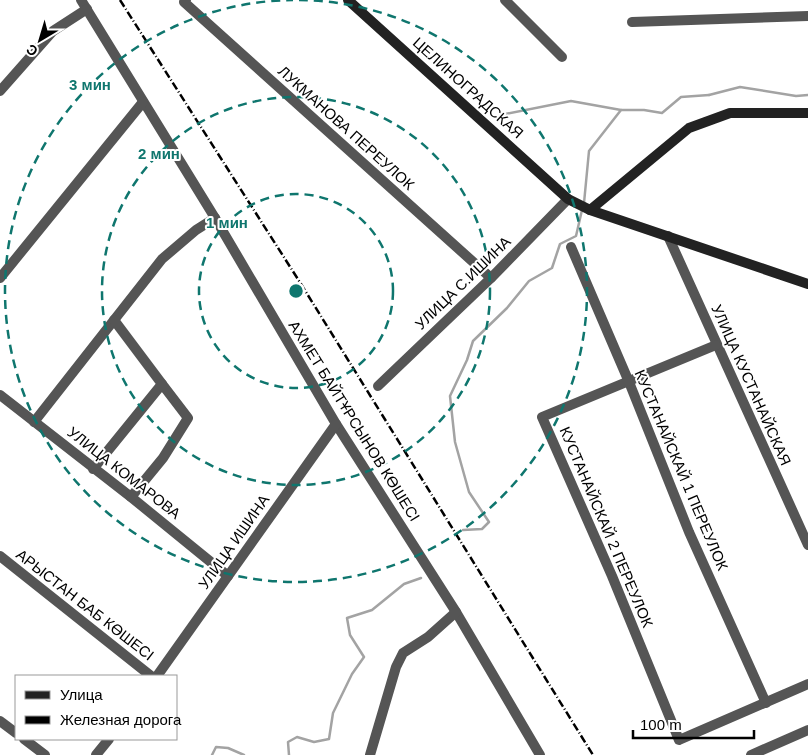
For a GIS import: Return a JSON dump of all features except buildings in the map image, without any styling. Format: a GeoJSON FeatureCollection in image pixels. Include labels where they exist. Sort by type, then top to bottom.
{"type":"FeatureCollection","features":[{"type":"Feature","properties":{"kind":"street","name":"ЛУКМАНОВА ПЕРЕУЛОК"},"geometry":{"type":"LineString","coordinates":[[186,0],[184,2],[191,9],[491,278]]}},
{"type":"Feature","properties":{"kind":"street","name":"ЦЕЛИНОГРАДСКАЯ"},"geometry":{"type":"LineString","coordinates":[[348,0],[568,199],[590,210]]}},
{"type":"Feature","properties":{"kind":"street"},"geometry":{"type":"LineString","coordinates":[[505,0],[562,56]]}},
{"type":"Feature","properties":{"kind":"street"},"geometry":{"type":"LineString","coordinates":[[0,91],[53,31],[84,4]]}},
{"type":"Feature","properties":{"kind":"street","name":"АХМЕТ БАЙТҰРСЫНОВ КӨШЕСІ"},"geometry":{"type":"LineString","coordinates":[[84,4],[215,218],[336,424],[456,612],[540,755]]}},
{"type":"Feature","properties":{"kind":"street"},"geometry":{"type":"LineString","coordinates":[[632,22],[808,16]]}},
{"type":"Feature","properties":{"kind":"street"},"geometry":{"type":"LineString","coordinates":[[0,278],[144,102]]}},
{"type":"Feature","properties":{"kind":"street"},"geometry":{"type":"LineString","coordinates":[[590,210],[689,128],[730,112],[808,113]]}},
{"type":"Feature","properties":{"kind":"street","name":"УЛИЦА С.ИШИНА"},"geometry":{"type":"LineString","coordinates":[[378,386],[491,278],[568,199]]}},
{"type":"Feature","properties":{"kind":"street"},"geometry":{"type":"LineString","coordinates":[[590,210],[808,284]]}},
{"type":"Feature","properties":{"kind":"street"},"geometry":{"type":"LineString","coordinates":[[34,422],[162,259],[196,230],[215,218]]}},
{"type":"Feature","properties":{"kind":"street","name":"УЛИЦА КУСТАНАЙСКАЯ"},"geometry":{"type":"LineString","coordinates":[[668,236],[808,545]]}},
{"type":"Feature","properties":{"kind":"street","name":"КУСТАНАЙСКАЙ 1 ПЕРЕУЛОК"},"geometry":{"type":"LineString","coordinates":[[571,247],[629,382],[689,532],[766,703]]}},
{"type":"Feature","properties":{"kind":"street"},"geometry":{"type":"LineString","coordinates":[[114,320],[188,418],[163,458],[131,497]]}},
{"type":"Feature","properties":{"kind":"street","name":"КУСТАНАЙСКАЙ 2 ПЕРЕУЛОК"},"geometry":{"type":"LineString","coordinates":[[716,345],[542,417],[612,576],[679,740],[766,703]]}},
{"type":"Feature","properties":{"kind":"street"},"geometry":{"type":"LineString","coordinates":[[93,469],[162,384]]}},
{"type":"Feature","properties":{"kind":"street","name":"УЛИЦА КОМАРОВА"},"geometry":{"type":"LineString","coordinates":[[0,395],[131,497],[228,576]]}},
{"type":"Feature","properties":{"kind":"street","name":"УЛИЦА ИШИНА"},"geometry":{"type":"LineString","coordinates":[[157,675],[336,424]]}},
{"type":"Feature","properties":{"kind":"street","name":"АРЫСТАН БАБ КӨШЕСІ"},"geometry":{"type":"LineString","coordinates":[[0,556],[150,675]]}},
{"type":"Feature","properties":{"kind":"street"},"geometry":{"type":"LineString","coordinates":[[370,755],[396,666],[403,653],[428,637],[456,612]]}},
{"type":"Feature","properties":{"kind":"street"},"geometry":{"type":"LineString","coordinates":[[766,703],[808,684]]}},
{"type":"Feature","properties":{"kind":"street"},"geometry":{"type":"LineString","coordinates":[[0,720],[15,732]]}},
{"type":"Feature","properties":{"kind":"street"},"geometry":{"type":"LineString","coordinates":[[751,755],[808,730]]}},
{"type":"Feature","properties":{"kind":"street"},"geometry":{"type":"LineString","coordinates":[[25,740],[45,755]]}},
{"type":"Feature","properties":{"kind":"street"},"geometry":{"type":"LineString","coordinates":[[96,755],[108,740]]}},
{"type":"Feature","properties":{"kind":"street"},"geometry":{"type":"LineString","coordinates":[[528,755],[534,744]]}},
{"type":"Feature","properties":{"kind":"waterway"},"geometry":{"type":"LineString","coordinates":[[709,95],[740,87],[796,96],[808,95]]}},
{"type":"Feature","properties":{"kind":"waterway"},"geometry":{"type":"LineString","coordinates":[[584,203],[589,151],[621,110],[644,110],[662,113],[681,97],[709,95]]}},
{"type":"Feature","properties":{"kind":"waterway"},"geometry":{"type":"LineString","coordinates":[[500,115],[571,101],[621,110]]}},
{"type":"Feature","properties":{"kind":"waterway"},"geometry":{"type":"LineString","coordinates":[[463,530],[482,529],[489,522],[469,492],[455,442],[450,396],[467,360],[473,341],[507,308],[529,281],[552,268],[560,244],[576,236],[582,210]]}},
{"type":"Feature","properties":{"kind":"waterway"},"geometry":{"type":"LineString","coordinates":[[289,755],[288,742],[297,737],[314,742],[329,739],[333,713],[352,674],[364,657],[350,635],[347,618],[372,610],[404,584],[421,578]]}},
{"type":"Feature","properties":{"kind":"waterway"},"geometry":{"type":"LineString","coordinates":[[212,755],[216,747],[228,748],[244,755]]}},
{"type":"Feature","properties":{"kind":"railway"},"geometry":{"type":"LineString","coordinates":[[120,0],[301,284],[593,755]]}}]}
